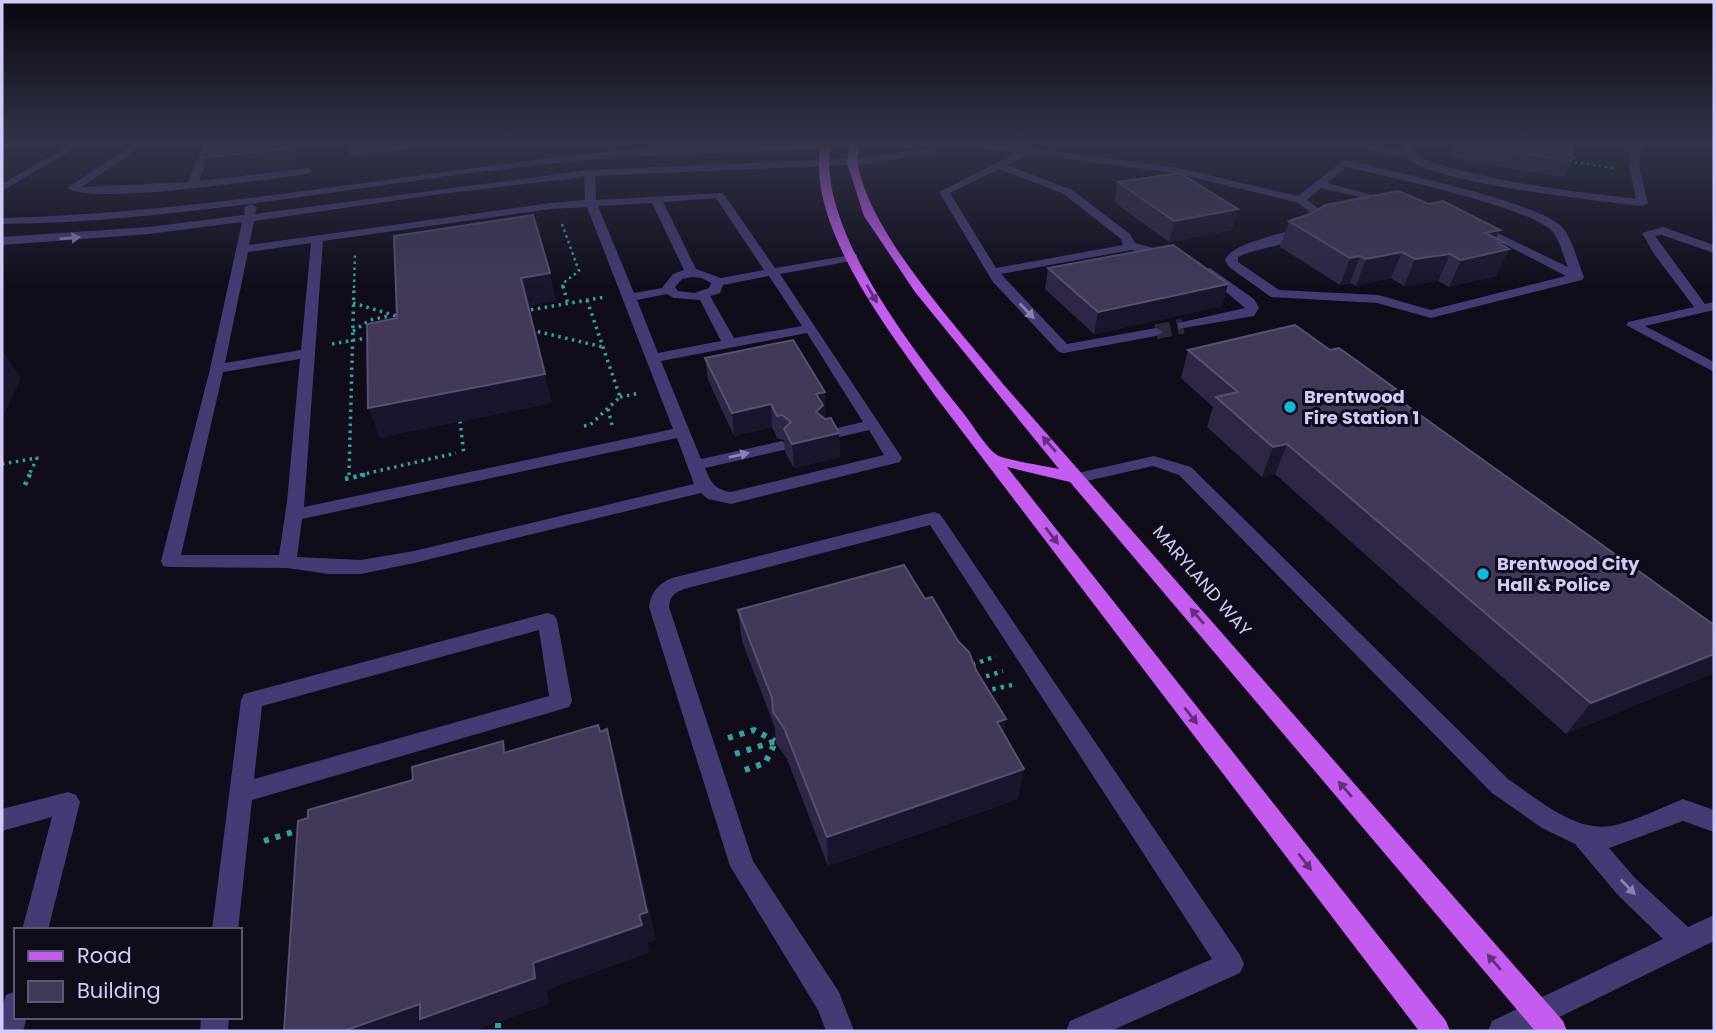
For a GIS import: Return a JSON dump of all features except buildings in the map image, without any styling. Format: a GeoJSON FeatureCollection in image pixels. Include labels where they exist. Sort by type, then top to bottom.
{"type":"FeatureCollection","features":[{"type":"Feature","properties":{"kind":"main road"},"geometry":{"type":"LineString","coordinates":[[826,191],[835,221],[873,298],[944,398],[1436,1031]]}},
{"type":"Feature","properties":{"kind":"main road","name":"MARYLAND WAY"},"geometry":{"type":"LineString","coordinates":[[864,191],[870,216],[920,289],[998,387],[1546,1022]]}},
{"type":"Feature","properties":{"kind":"main road"},"geometry":{"type":"LineString","coordinates":[[992,459],[1078,478]]}},
{"type":"Feature","properties":{"kind":"street"},"geometry":{"type":"LineString","coordinates":[[2,221],[84,219],[322,191]]}},
{"type":"Feature","properties":{"kind":"street"},"geometry":{"type":"LineString","coordinates":[[2,241],[56,239],[193,225],[431,191]]}},
{"type":"Feature","properties":{"kind":"street"},"geometry":{"type":"LineString","coordinates":[[243,249],[591,202],[719,195],[811,328],[894,458],[731,498],[715,495],[704,487],[591,202],[590,191]]}},
{"type":"Feature","properties":{"kind":"street"},"geometry":{"type":"LineString","coordinates":[[946,191],[997,279],[1064,349],[1156,332]]}},
{"type":"Feature","properties":{"kind":"street"},"geometry":{"type":"LineString","coordinates":[[1066,191],[1126,237],[1130,246]]}},
{"type":"Feature","properties":{"kind":"street"},"geometry":{"type":"LineString","coordinates":[[1263,191],[1300,200],[1320,214],[1317,223],[1306,230],[1239,251],[1231,260],[1276,295],[1378,299],[1432,314],[1578,277]]}},
{"type":"Feature","properties":{"kind":"street"},"geometry":{"type":"LineString","coordinates":[[1300,200],[1310,191]]}},
{"type":"Feature","properties":{"kind":"street"},"geometry":{"type":"LineString","coordinates":[[1345,191],[1396,205]]}},
{"type":"Feature","properties":{"kind":"street"},"geometry":{"type":"LineString","coordinates":[[1455,191],[1502,203],[1558,230],[1578,277]]}},
{"type":"Feature","properties":{"kind":"street"},"geometry":{"type":"LineString","coordinates":[[1546,191],[1642,203],[1639,191]]}},
{"type":"Feature","properties":{"kind":"street"},"geometry":{"type":"LineString","coordinates":[[655,198],[692,273]]}},
{"type":"Feature","properties":{"kind":"street"},"geometry":{"type":"LineString","coordinates":[[253,200],[217,369],[170,561],[287,562],[329,567],[361,567],[414,557],[704,487]]}},
{"type":"Feature","properties":{"kind":"street"},"geometry":{"type":"LineString","coordinates":[[193,225],[199,207]]}},
{"type":"Feature","properties":{"kind":"street"},"geometry":{"type":"LineString","coordinates":[[1461,221],[1497,235],[1578,277]]}},
{"type":"Feature","properties":{"kind":"street"},"geometry":{"type":"LineString","coordinates":[[1714,249],[1663,231],[1648,233],[1658,251],[1708,308],[1633,325],[1714,368]]}},
{"type":"Feature","properties":{"kind":"street"},"geometry":{"type":"LineString","coordinates":[[287,562],[295,515],[317,239]]}},
{"type":"Feature","properties":{"kind":"street"},"geometry":{"type":"LineString","coordinates":[[993,272],[1122,250],[1130,246],[1179,256]]}},
{"type":"Feature","properties":{"kind":"street"},"geometry":{"type":"LineString","coordinates":[[718,282],[853,257]]}},
{"type":"Feature","properties":{"kind":"street"},"geometry":{"type":"LineString","coordinates":[[1183,326],[1249,313],[1252,309],[1241,295],[1202,266]]}},
{"type":"Feature","properties":{"kind":"street"},"geometry":{"type":"LineString","coordinates":[[670,290],[668,286],[675,278],[692,273],[711,276],[718,282]]}},
{"type":"Feature","properties":{"kind":"street"},"geometry":{"type":"LineString","coordinates":[[628,295],[670,290],[681,297],[705,296],[715,290],[718,282]]}},
{"type":"Feature","properties":{"kind":"street"},"geometry":{"type":"LineString","coordinates":[[705,296],[730,344]]}},
{"type":"Feature","properties":{"kind":"street"},"geometry":{"type":"LineString","coordinates":[[653,358],[811,328]]}},
{"type":"Feature","properties":{"kind":"street"},"geometry":{"type":"LineString","coordinates":[[217,369],[308,350]]}},
{"type":"Feature","properties":{"kind":"street"},"geometry":{"type":"LineString","coordinates":[[827,435],[872,425]]}},
{"type":"Feature","properties":{"kind":"street"},"geometry":{"type":"LineString","coordinates":[[295,515],[683,432]]}},
{"type":"Feature","properties":{"kind":"street"},"geometry":{"type":"LineString","coordinates":[[696,465],[782,446]]}},
{"type":"Feature","properties":{"kind":"street"},"geometry":{"type":"LineString","coordinates":[[1078,478],[1154,461],[1185,471],[1500,786],[1550,820],[1583,836],[1626,886],[1685,942]]}},
{"type":"Feature","properties":{"kind":"street"},"geometry":{"type":"LineString","coordinates":[[840,1031],[829,1002],[742,866],[659,607],[662,592],[679,583],[934,518],[1231,964],[1080,1031]]}},
{"type":"Feature","properties":{"kind":"street"},"geometry":{"type":"LineString","coordinates":[[225,928],[251,700],[547,620],[561,701],[241,793]]}},
{"type":"Feature","properties":{"kind":"street"},"geometry":{"type":"LineString","coordinates":[[2,820],[68,802],[36,928]]}},
{"type":"Feature","properties":{"kind":"street"},"geometry":{"type":"LineString","coordinates":[[1583,836],[1614,837],[1683,810],[1714,821]]}},
{"type":"Feature","properties":{"kind":"street"},"geometry":{"type":"LineString","coordinates":[[1502,1031],[1546,1022],[1714,928]]}},
{"type":"Feature","properties":{"kind":"street"},"geometry":{"type":"LineString","coordinates":[[9,1031],[14,1012]]}},
{"type":"Feature","properties":{"kind":"path"},"geometry":{"type":"LineString","coordinates":[[561,220],[579,271],[562,284],[568,304]]}},
{"type":"Feature","properties":{"kind":"path"},"geometry":{"type":"LineString","coordinates":[[317,239],[355,248],[349,476]]}},
{"type":"Feature","properties":{"kind":"path"},"geometry":{"type":"LineString","coordinates":[[514,313],[628,295]]}},
{"type":"Feature","properties":{"kind":"path"},"geometry":{"type":"LineString","coordinates":[[577,428],[590,425],[620,397],[587,300]]}},
{"type":"Feature","properties":{"kind":"path"},"geometry":{"type":"LineString","coordinates":[[354,303],[407,319]]}},
{"type":"Feature","properties":{"kind":"path"},"geometry":{"type":"LineString","coordinates":[[523,312],[525,320]]}},
{"type":"Feature","properties":{"kind":"path"},"geometry":{"type":"LineString","coordinates":[[353,332],[370,320],[395,316]]}},
{"type":"Feature","properties":{"kind":"path"},"geometry":{"type":"LineString","coordinates":[[529,338],[527,328],[603,347]]}},
{"type":"Feature","properties":{"kind":"path"},"geometry":{"type":"LineString","coordinates":[[308,350],[379,336]]}},
{"type":"Feature","properties":{"kind":"path"},"geometry":{"type":"LineString","coordinates":[[460,421],[468,478]]}},
{"type":"Feature","properties":{"kind":"path"},"geometry":{"type":"LineString","coordinates":[[338,484],[349,476],[476,449]]}},
{"type":"Feature","properties":{"kind":"path"},"geometry":{"type":"LineString","coordinates":[[2,464],[37,458],[25,485]]}},
{"type":"Feature","properties":{"kind":"path"},"geometry":{"type":"LineString","coordinates":[[969,673],[972,664],[1030,663]]}},
{"type":"Feature","properties":{"kind":"path"},"geometry":{"type":"LineString","coordinates":[[965,682],[1030,663]]}},
{"type":"Feature","properties":{"kind":"path"},"geometry":{"type":"LineString","coordinates":[[977,687],[988,692],[1030,663]]}},
{"type":"Feature","properties":{"kind":"path"},"geometry":{"type":"LineString","coordinates":[[709,763],[754,730],[776,741]]}},
{"type":"Feature","properties":{"kind":"path"},"geometry":{"type":"LineString","coordinates":[[709,763],[765,763],[776,741]]}},
{"type":"Feature","properties":{"kind":"path"},"geometry":{"type":"LineString","coordinates":[[709,763],[776,741]]}},
{"type":"Feature","properties":{"kind":"path"},"geometry":{"type":"LineString","coordinates":[[234,850],[317,825]]}},
{"type":"Feature","properties":{"kind":"path"},"geometry":{"type":"LineString","coordinates":[[303,829],[303,842]]}},
{"type":"Feature","properties":{"kind":"tunnel"},"geometry":{"type":"LineString","coordinates":[[1156,332],[1183,326]]}},
{"type":"Feature","properties":{"kind":"place","name":"Brentwood Fire Station 1"},"geometry":{"type":"Point","coordinates":[1290,407]}},
{"type":"Feature","properties":{"kind":"place","name":"Brentwood City Hall & Police"},"geometry":{"type":"Point","coordinates":[1483,574]}}]}
